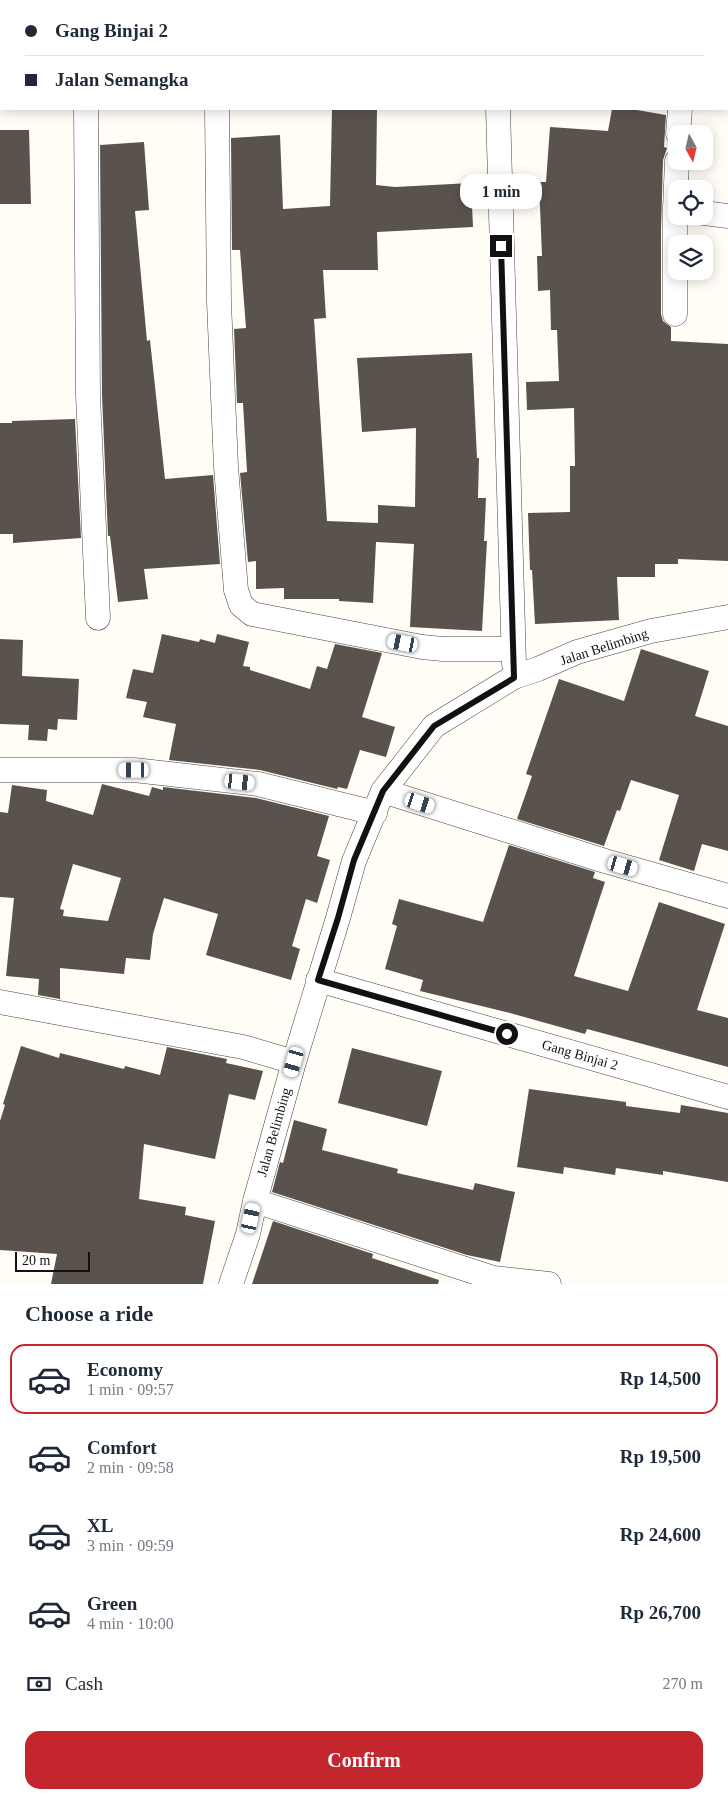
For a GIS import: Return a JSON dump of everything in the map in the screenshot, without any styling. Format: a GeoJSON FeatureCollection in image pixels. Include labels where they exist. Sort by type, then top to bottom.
{"type":"FeatureCollection","features":[{"type":"Feature","properties":{"kind":"street"},"geometry":{"type":"LineString","coordinates":[[86,110],[88,395],[98,618]]}},
{"type":"Feature","properties":{"kind":"street"},"geometry":{"type":"LineString","coordinates":[[217,110],[220,302],[226,467],[236,590],[241,606],[252,614],[422,647],[443,649],[513,649]]}},
{"type":"Feature","properties":{"kind":"street"},"geometry":{"type":"LineString","coordinates":[[498,110],[514,678]]}},
{"type":"Feature","properties":{"kind":"street"},"geometry":{"type":"LineString","coordinates":[[679,125],[680,110]]}},
{"type":"Feature","properties":{"kind":"street"},"geometry":{"type":"LineString","coordinates":[[713,214],[728,216]]}},
{"type":"Feature","properties":{"kind":"street"},"geometry":{"type":"LineString","coordinates":[[675,225],[675,314]]}},
{"type":"Feature","properties":{"kind":"street","name":"Jalan Belimbing"},"geometry":{"type":"LineString","coordinates":[[231,1284],[248,1234],[255,1201],[294,1062],[354,860],[383,791],[434,726],[514,678],[586,650],[651,632],[728,617]]}},
{"type":"Feature","properties":{"kind":"street"},"geometry":{"type":"LineString","coordinates":[[0,770],[134,770],[249,783],[375,813]]}},
{"type":"Feature","properties":{"kind":"street"},"geometry":{"type":"LineString","coordinates":[[383,791],[605,861],[728,896]]}},
{"type":"Feature","properties":{"kind":"street","name":"Gang Binjai 2"},"geometry":{"type":"LineString","coordinates":[[318,980],[728,1097]]}},
{"type":"Feature","properties":{"kind":"street"},"geometry":{"type":"LineString","coordinates":[[0,1002],[242,1047],[294,1062]]}},
{"type":"Feature","properties":{"kind":"street"},"geometry":{"type":"LineString","coordinates":[[255,1201],[492,1278],[549,1284]]}},
{"type":"Feature","properties":{"kind":"building"},"geometry":{"type":"Polygon","coordinates":[[[332,110],[377,110],[376,185],[395,187],[471,183],[473,227],[377,232],[378,270],[323,270],[326,318],[314,319],[327,521],[378,523],[378,505],[415,507],[416,428],[362,432],[357,358],[472,353],[477,458],[479,458],[478,498],[486,498],[484,541],[487,541],[482,631],[410,627],[414,544],[376,542],[373,603],[339,601],[339,599],[284,599],[284,588],[256,589],[256,561],[248,562],[240,473],[247,472],[243,403],[237,403],[234,329],[246,328],[240,250],[232,250],[231,138],[280,135],[283,209],[330,206],[332,110]]]}},
{"type":"Feature","properties":{"kind":"building"},"geometry":{"type":"Polygon","coordinates":[[[612,110],[637,110],[666,115],[664,147],[667,148],[663,160],[661,230],[661,314],[663,321],[671,327],[671,341],[728,344],[728,561],[678,559],[678,564],[655,564],[655,577],[617,577],[619,620],[535,624],[532,570],[530,570],[528,513],[570,512],[570,466],[575,466],[574,408],[527,410],[526,382],[559,381],[557,330],[551,330],[550,290],[538,291],[537,256],[542,256],[539,182],[546,182],[550,127],[608,131],[612,110]]]}},
{"type":"Feature","properties":{"kind":"building"},"geometry":{"type":"Polygon","coordinates":[[[0,130],[29,130],[31,204],[0,204],[0,130]]]}},
{"type":"Feature","properties":{"kind":"building"},"geometry":{"type":"Polygon","coordinates":[[[144,142],[149,210],[135,211],[147,341],[150,340],[165,479],[213,475],[220,564],[144,569],[148,599],[118,602],[110,536],[108,536],[102,395],[100,145],[144,142]]]}},
{"type":"Feature","properties":{"kind":"building"},"geometry":{"type":"Polygon","coordinates":[[[75,419],[81,538],[13,543],[13,534],[0,534],[0,423],[75,419]]]}},
{"type":"Feature","properties":{"kind":"building"},"geometry":{"type":"Polygon","coordinates":[[[162,634],[199,642],[200,639],[215,643],[217,634],[249,642],[243,666],[250,667],[250,670],[310,689],[317,666],[327,669],[335,644],[382,653],[362,717],[395,727],[386,757],[360,750],[347,789],[338,787],[337,789],[260,770],[169,760],[176,724],[143,717],[147,702],[126,698],[133,669],[153,673],[162,634]]]}},
{"type":"Feature","properties":{"kind":"building"},"geometry":{"type":"Polygon","coordinates":[[[0,639],[23,640],[22,676],[79,679],[77,720],[58,719],[57,730],[48,729],[47,741],[28,740],[29,725],[0,724],[0,639]]]}},
{"type":"Feature","properties":{"kind":"building"},"geometry":{"type":"Polygon","coordinates":[[[641,649],[709,671],[695,716],[728,726],[728,851],[702,844],[694,871],[659,860],[679,795],[631,780],[620,811],[617,810],[604,846],[517,819],[532,776],[526,774],[559,679],[624,701],[641,649]]]}},
{"type":"Feature","properties":{"kind":"building"},"geometry":{"type":"Polygon","coordinates":[[[102,784],[149,796],[152,787],[163,790],[163,787],[256,798],[329,816],[317,856],[330,860],[317,903],[306,899],[292,946],[300,949],[291,980],[206,955],[218,914],[164,898],[153,934],[150,960],[126,958],[124,974],[60,968],[60,999],[38,995],[39,979],[6,976],[14,898],[0,897],[0,812],[8,813],[12,785],[47,790],[46,801],[93,815],[102,784]],[[73,864],[60,909],[64,910],[63,916],[108,921],[121,878],[73,864]]]}},
{"type":"Feature","properties":{"kind":"building"},"geometry":{"type":"Polygon","coordinates":[[[509,845],[595,872],[593,878],[605,882],[574,976],[628,991],[659,902],[725,924],[697,1010],[728,1018],[728,1067],[587,1029],[585,1034],[420,991],[423,980],[385,969],[397,926],[392,924],[399,899],[483,922],[509,845]]]}},
{"type":"Feature","properties":{"kind":"building"},"geometry":{"type":"Polygon","coordinates":[[[21,1046],[59,1058],[60,1053],[124,1069],[125,1066],[160,1075],[167,1047],[227,1059],[226,1063],[263,1071],[255,1100],[229,1094],[215,1159],[144,1144],[139,1199],[186,1207],[185,1215],[215,1221],[203,1284],[51,1284],[57,1254],[0,1250],[0,1121],[5,1105],[3,1104],[21,1046]]]}},
{"type":"Feature","properties":{"kind":"building"},"geometry":{"type":"Polygon","coordinates":[[[352,1048],[442,1071],[427,1126],[338,1103],[352,1048]]]}},
{"type":"Feature","properties":{"kind":"building"},"geometry":{"type":"Polygon","coordinates":[[[529,1089],[626,1102],[626,1106],[680,1113],[681,1105],[728,1113],[728,1182],[663,1171],[663,1175],[616,1168],[615,1175],[564,1167],[563,1174],[517,1167],[529,1089]]]}},
{"type":"Feature","properties":{"kind":"building"},"geometry":{"type":"Polygon","coordinates":[[[294,1120],[327,1129],[322,1150],[398,1169],[397,1173],[473,1190],[475,1183],[515,1192],[500,1262],[467,1255],[272,1192],[280,1162],[283,1163],[294,1120]]]}},
{"type":"Feature","properties":{"kind":"building"},"geometry":{"type":"Polygon","coordinates":[[[273,1221],[373,1254],[372,1258],[439,1280],[438,1284],[252,1284],[273,1221]]]}},
{"type":"Feature","properties":{"kind":"route"},"geometry":{"type":"LineString","coordinates":[[501,246],[514,678],[434,726],[383,791],[354,860],[318,980],[507,1034]]}}]}
